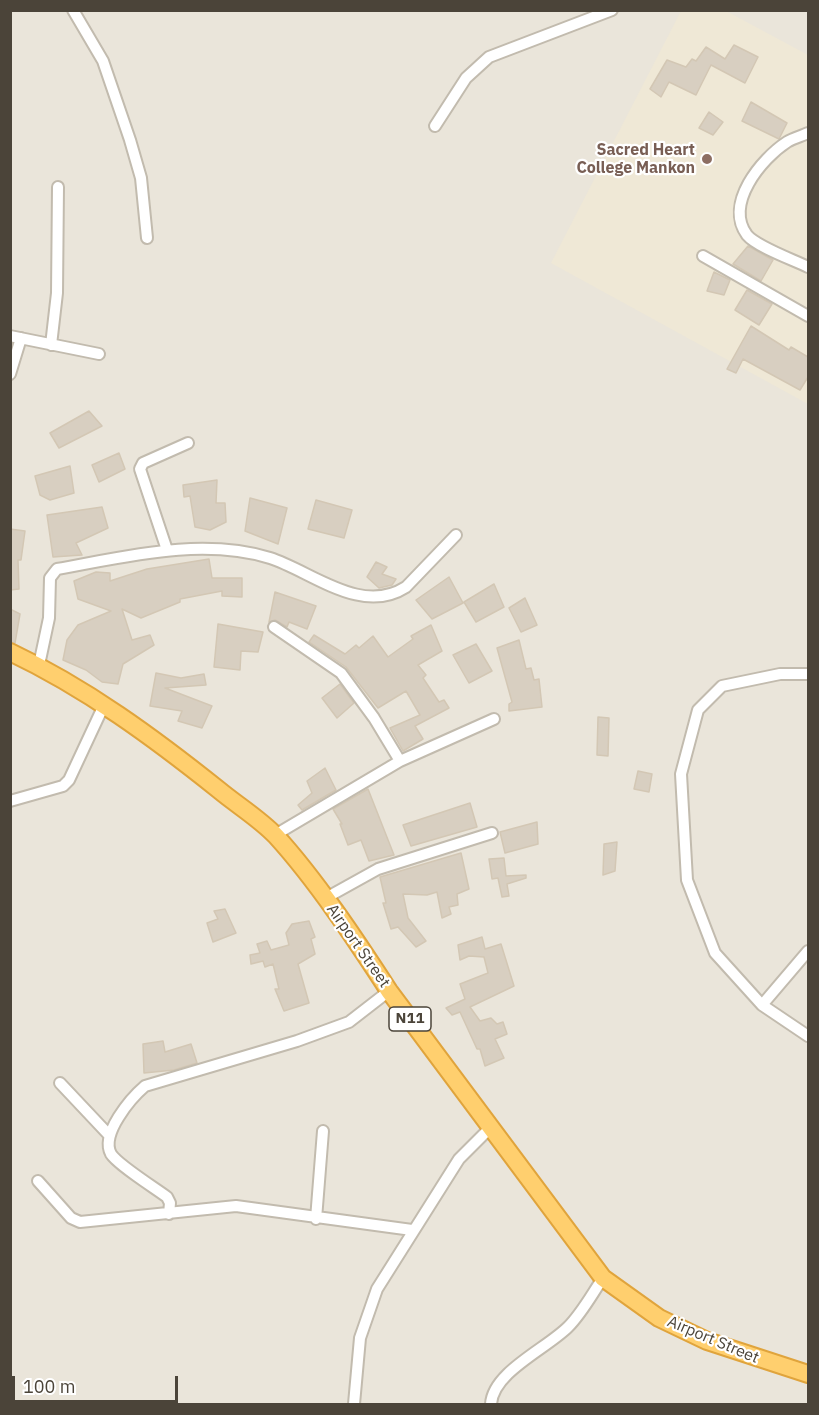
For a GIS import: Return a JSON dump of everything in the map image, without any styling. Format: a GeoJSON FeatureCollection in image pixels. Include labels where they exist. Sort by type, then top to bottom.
{"type":"FeatureCollection","features":[{"type":"Feature","properties":{"kind":"highway","name":"Airport Street"},"geometry":{"type":"LineString","coordinates":[[10,652],[39,665],[163,745],[275,836],[324,899],[389,991],[603,1278],[660,1318],[707,1341],[808,1374]]}},
{"type":"Feature","properties":{"kind":"street"},"geometry":{"type":"LineString","coordinates":[[73,10],[103,61],[130,140],[141,178],[147,238]]}},
{"type":"Feature","properties":{"kind":"street"},"geometry":{"type":"LineString","coordinates":[[435,126],[466,78],[489,57],[612,10]]}},
{"type":"Feature","properties":{"kind":"street"},"geometry":{"type":"LineString","coordinates":[[808,133],[788,142],[760,165],[743,195],[739,219],[748,236],[808,267]]}},
{"type":"Feature","properties":{"kind":"street"},"geometry":{"type":"LineString","coordinates":[[51,345],[57,293],[58,187]]}},
{"type":"Feature","properties":{"kind":"street"},"geometry":{"type":"LineString","coordinates":[[703,256],[808,316]]}},
{"type":"Feature","properties":{"kind":"street"},"geometry":{"type":"LineString","coordinates":[[10,374],[16,337],[99,354]]}},
{"type":"Feature","properties":{"kind":"street"},"geometry":{"type":"LineString","coordinates":[[167,550],[140,470],[143,463],[188,443]]}},
{"type":"Feature","properties":{"kind":"street"},"geometry":{"type":"LineString","coordinates":[[39,665],[49,618],[52,573],[57,569],[167,550],[228,551],[270,558],[332,588],[381,597],[397,593],[406,587],[456,535]]}},
{"type":"Feature","properties":{"kind":"street"},"geometry":{"type":"LineString","coordinates":[[274,627],[341,674],[374,718],[400,761]]}},
{"type":"Feature","properties":{"kind":"street"},"geometry":{"type":"LineString","coordinates":[[808,674],[780,674],[722,686],[698,710],[681,774],[687,880],[715,953],[762,1005],[808,1036]]}},
{"type":"Feature","properties":{"kind":"street"},"geometry":{"type":"LineString","coordinates":[[10,801],[63,786],[69,780],[104,705]]}},
{"type":"Feature","properties":{"kind":"street"},"geometry":{"type":"LineString","coordinates":[[275,836],[400,761],[494,719]]}},
{"type":"Feature","properties":{"kind":"street"},"geometry":{"type":"LineString","coordinates":[[324,899],[378,869],[492,832]]}},
{"type":"Feature","properties":{"kind":"street"},"geometry":{"type":"LineString","coordinates":[[762,1005],[808,951]]}},
{"type":"Feature","properties":{"kind":"street"},"geometry":{"type":"LineString","coordinates":[[169,1214],[170,1203],[167,1197],[112,1155],[108,1144],[109,1135],[131,1098],[145,1086],[297,1041],[349,1022],[389,991]]}},
{"type":"Feature","properties":{"kind":"street"},"geometry":{"type":"LineString","coordinates":[[60,1083],[109,1135]]}},
{"type":"Feature","properties":{"kind":"street"},"geometry":{"type":"LineString","coordinates":[[354,1404],[360,1338],[377,1289],[412,1230],[459,1159],[491,1127]]}},
{"type":"Feature","properties":{"kind":"street"},"geometry":{"type":"LineString","coordinates":[[316,1219],[323,1131]]}},
{"type":"Feature","properties":{"kind":"street"},"geometry":{"type":"LineString","coordinates":[[38,1181],[71,1218],[80,1222],[236,1206],[316,1219],[412,1230]]}},
{"type":"Feature","properties":{"kind":"street"},"geometry":{"type":"LineString","coordinates":[[491,1404],[494,1390],[505,1376],[569,1326],[603,1278]]}},
{"type":"Feature","properties":{"kind":"shaded area"},"geometry":{"type":"Polygon","coordinates":[[[10,11],[808,11],[808,1404],[11,1404],[10,11]]]}},
{"type":"Feature","properties":{"kind":"shaded area","name":"Sacred Heart College Mankon"},"geometry":{"type":"Polygon","coordinates":[[[681,11],[726,11],[808,55],[808,404],[551,263],[681,11]]]}},
{"type":"Feature","properties":{"kind":"building"},"geometry":{"type":"Polygon","coordinates":[[[734,45],[758,57],[745,83],[711,65],[696,95],[669,82],[661,97],[650,89],[667,60],[686,67],[692,59],[696,61],[706,47],[725,59],[734,45]]]}},
{"type":"Feature","properties":{"kind":"building"},"geometry":{"type":"Polygon","coordinates":[[[751,102],[787,123],[779,139],[742,121],[751,102]]]}},
{"type":"Feature","properties":{"kind":"building"},"geometry":{"type":"Polygon","coordinates":[[[709,112],[723,122],[713,135],[699,128],[709,112]]]}},
{"type":"Feature","properties":{"kind":"building"},"geometry":{"type":"Polygon","coordinates":[[[748,246],[773,260],[761,281],[733,264],[748,246]]]}},
{"type":"Feature","properties":{"kind":"building"},"geometry":{"type":"Polygon","coordinates":[[[714,272],[730,280],[724,295],[707,291],[714,272]]]}},
{"type":"Feature","properties":{"kind":"building"},"geometry":{"type":"Polygon","coordinates":[[[747,290],[772,304],[759,325],[735,310],[747,290]]]}},
{"type":"Feature","properties":{"kind":"building"},"geometry":{"type":"Polygon","coordinates":[[[751,326],[789,350],[791,347],[808,357],[808,377],[800,390],[743,359],[736,373],[727,369],[751,326]]]}},
{"type":"Feature","properties":{"kind":"building"},"geometry":{"type":"Polygon","coordinates":[[[89,411],[102,426],[59,448],[50,433],[89,411]]]}},
{"type":"Feature","properties":{"kind":"building"},"geometry":{"type":"Polygon","coordinates":[[[119,453],[125,469],[99,482],[92,465],[119,453]]]}},
{"type":"Feature","properties":{"kind":"building"},"geometry":{"type":"Polygon","coordinates":[[[70,466],[74,493],[50,500],[40,495],[35,476],[70,466]]]}},
{"type":"Feature","properties":{"kind":"building"},"geometry":{"type":"Polygon","coordinates":[[[217,480],[216,503],[225,503],[226,522],[210,530],[195,527],[190,496],[184,497],[183,485],[217,480]]]}},
{"type":"Feature","properties":{"kind":"building"},"geometry":{"type":"Polygon","coordinates":[[[250,498],[287,508],[278,544],[245,531],[250,498]]]}},
{"type":"Feature","properties":{"kind":"building"},"geometry":{"type":"Polygon","coordinates":[[[316,500],[352,510],[344,538],[308,529],[316,500]]]}},
{"type":"Feature","properties":{"kind":"building"},"geometry":{"type":"Polygon","coordinates":[[[102,507],[108,528],[76,543],[82,555],[53,557],[47,515],[102,507]]]}},
{"type":"Feature","properties":{"kind":"building"},"geometry":{"type":"Polygon","coordinates":[[[10,529],[25,531],[21,560],[18,560],[19,589],[10,590],[10,529]]]}},
{"type":"Feature","properties":{"kind":"building"},"geometry":{"type":"Polygon","coordinates":[[[209,559],[212,578],[242,578],[242,597],[222,596],[222,591],[180,599],[180,602],[141,618],[122,609],[132,640],[150,635],[154,645],[123,664],[118,684],[102,682],[86,670],[63,660],[67,640],[78,625],[111,611],[78,599],[74,581],[96,572],[110,573],[110,581],[147,569],[209,559]]]}},
{"type":"Feature","properties":{"kind":"building"},"geometry":{"type":"Polygon","coordinates":[[[376,562],[387,567],[382,574],[396,579],[392,585],[379,588],[367,577],[376,562]]]}},
{"type":"Feature","properties":{"kind":"building"},"geometry":{"type":"Polygon","coordinates":[[[449,577],[463,603],[432,619],[416,600],[449,577]]]}},
{"type":"Feature","properties":{"kind":"building"},"geometry":{"type":"Polygon","coordinates":[[[494,584],[504,607],[476,622],[464,602],[494,584]]]}},
{"type":"Feature","properties":{"kind":"building"},"geometry":{"type":"Polygon","coordinates":[[[275,592],[316,606],[307,629],[289,622],[287,627],[275,620],[269,622],[275,592]]]}},
{"type":"Feature","properties":{"kind":"building"},"geometry":{"type":"Polygon","coordinates":[[[525,598],[537,625],[521,632],[509,608],[525,598]]]}},
{"type":"Feature","properties":{"kind":"building"},"geometry":{"type":"Polygon","coordinates":[[[10,609],[20,614],[15,643],[10,642],[10,609]]]}},
{"type":"Feature","properties":{"kind":"building"},"geometry":{"type":"Polygon","coordinates":[[[218,624],[263,632],[258,652],[241,651],[240,670],[214,667],[218,624]]]}},
{"type":"Feature","properties":{"kind":"building"},"geometry":{"type":"Polygon","coordinates":[[[431,625],[442,651],[418,665],[426,675],[423,678],[439,702],[444,700],[449,708],[415,726],[423,739],[403,751],[390,728],[420,715],[406,691],[378,708],[346,667],[309,642],[314,635],[345,654],[356,645],[359,648],[373,636],[388,657],[413,639],[411,636],[431,625]]]}},
{"type":"Feature","properties":{"kind":"building"},"geometry":{"type":"Polygon","coordinates":[[[519,640],[526,669],[531,668],[534,680],[539,679],[542,707],[509,711],[509,704],[512,702],[497,648],[519,640]]]}},
{"type":"Feature","properties":{"kind":"building"},"geometry":{"type":"Polygon","coordinates":[[[476,644],[492,671],[469,683],[453,655],[476,644]]]}},
{"type":"Feature","properties":{"kind":"building"},"geometry":{"type":"Polygon","coordinates":[[[156,673],[181,678],[204,674],[206,685],[165,688],[212,706],[202,728],[178,721],[182,711],[150,706],[156,673]]]}},
{"type":"Feature","properties":{"kind":"building"},"geometry":{"type":"Polygon","coordinates":[[[340,684],[354,703],[337,718],[322,698],[340,684]]]}},
{"type":"Feature","properties":{"kind":"building"},"geometry":{"type":"Polygon","coordinates":[[[598,717],[609,718],[608,756],[597,755],[598,717]]]}},
{"type":"Feature","properties":{"kind":"building"},"geometry":{"type":"Polygon","coordinates":[[[325,768],[336,790],[302,810],[298,805],[312,793],[307,781],[325,768]]]}},
{"type":"Feature","properties":{"kind":"building"},"geometry":{"type":"Polygon","coordinates":[[[638,771],[652,774],[649,792],[634,789],[638,771]]]}},
{"type":"Feature","properties":{"kind":"building"},"geometry":{"type":"Polygon","coordinates":[[[368,789],[394,855],[369,861],[361,840],[348,845],[340,824],[342,824],[333,809],[368,789]]]}},
{"type":"Feature","properties":{"kind":"building"},"geometry":{"type":"Polygon","coordinates":[[[470,803],[477,827],[411,846],[403,825],[470,803]]]}},
{"type":"Feature","properties":{"kind":"building"},"geometry":{"type":"Polygon","coordinates":[[[537,822],[538,844],[505,853],[500,832],[537,822]]]}},
{"type":"Feature","properties":{"kind":"building"},"geometry":{"type":"Polygon","coordinates":[[[617,842],[615,871],[603,875],[604,844],[617,842]]]}},
{"type":"Feature","properties":{"kind":"building"},"geometry":{"type":"Polygon","coordinates":[[[461,853],[469,889],[457,894],[458,905],[449,907],[451,914],[442,918],[437,892],[427,895],[403,894],[408,918],[426,941],[416,947],[398,927],[391,929],[383,903],[386,903],[380,877],[461,853]]]}},
{"type":"Feature","properties":{"kind":"building"},"geometry":{"type":"Polygon","coordinates":[[[504,858],[506,876],[526,875],[526,878],[507,884],[509,896],[502,897],[498,878],[492,879],[489,859],[504,858]]]}},
{"type":"Feature","properties":{"kind":"building"},"geometry":{"type":"Polygon","coordinates":[[[225,909],[236,933],[213,942],[207,923],[218,919],[214,911],[225,909]]]}},
{"type":"Feature","properties":{"kind":"building"},"geometry":{"type":"Polygon","coordinates":[[[309,921],[315,937],[311,939],[315,954],[298,964],[309,1003],[284,1011],[275,989],[279,989],[273,964],[265,967],[263,961],[251,964],[250,955],[260,953],[257,944],[267,941],[271,950],[289,945],[286,933],[292,924],[309,921]]]}},
{"type":"Feature","properties":{"kind":"building"},"geometry":{"type":"Polygon","coordinates":[[[482,937],[485,949],[501,944],[514,986],[470,1007],[480,1021],[491,1018],[497,1024],[503,1022],[507,1034],[495,1039],[504,1058],[485,1066],[480,1049],[477,1049],[460,1012],[452,1015],[446,1008],[465,999],[460,984],[488,973],[484,957],[469,956],[460,960],[458,945],[482,937]]]}},
{"type":"Feature","properties":{"kind":"building"},"geometry":{"type":"Polygon","coordinates":[[[163,1041],[165,1052],[191,1044],[197,1063],[174,1070],[144,1073],[143,1044],[163,1041]]]}},
{"type":"Feature","properties":{"kind":"place","name":"Sacred Heart College Mankon"},"geometry":{"type":"Point","coordinates":[707,159]}}]}
